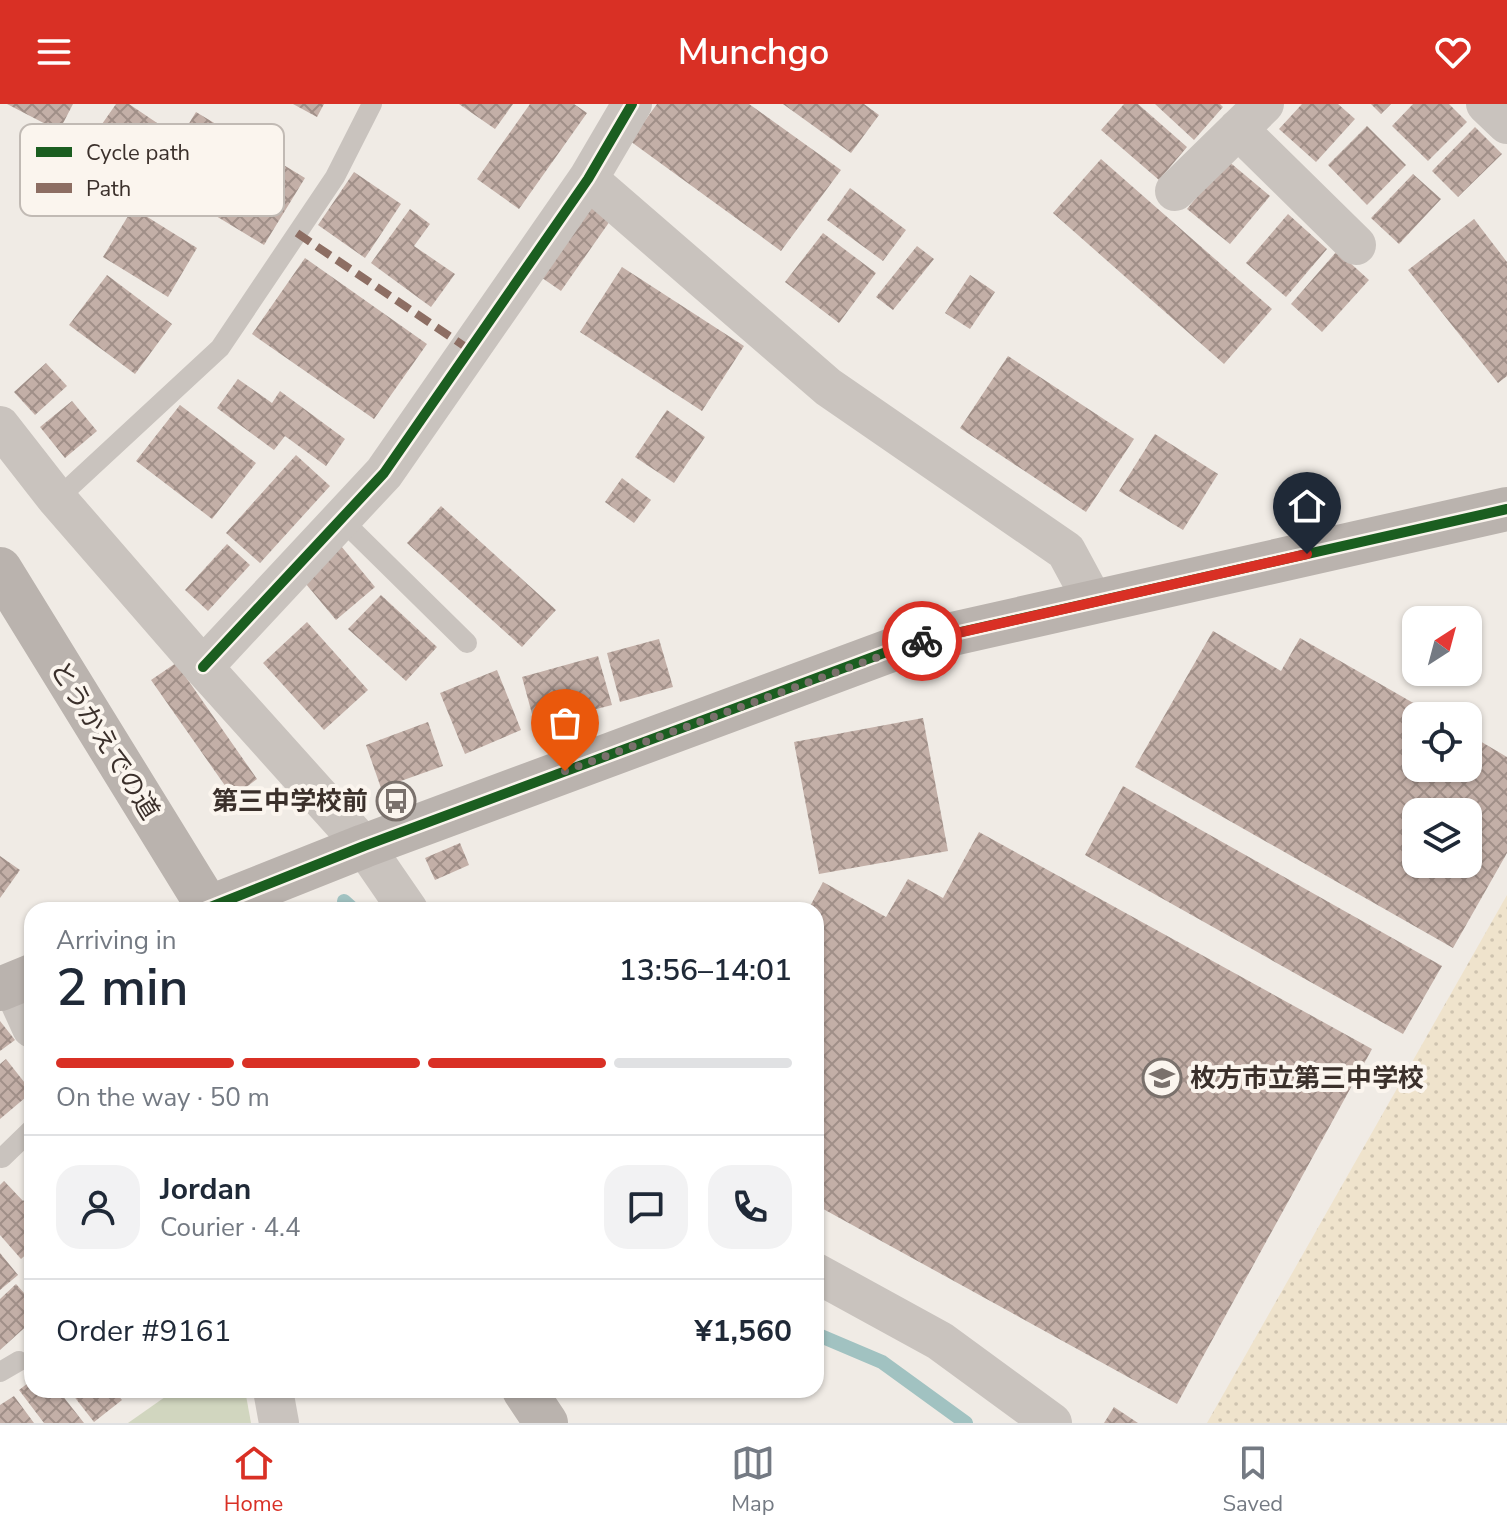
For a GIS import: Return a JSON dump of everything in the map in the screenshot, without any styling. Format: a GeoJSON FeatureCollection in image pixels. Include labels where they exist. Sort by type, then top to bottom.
{"type":"FeatureCollection","features":[{"type":"Feature","properties":{"kind":"street"},"geometry":{"type":"LineString","coordinates":[[203,667],[384,473],[588,179],[632,104]]}},
{"type":"Feature","properties":{"kind":"street"},"geometry":{"type":"LineString","coordinates":[[1486,104],[1507,124]]}},
{"type":"Feature","properties":{"kind":"street"},"geometry":{"type":"LineString","coordinates":[[1175,191],[1251,117],[1356,245]]}},
{"type":"Feature","properties":{"kind":"street"},"geometry":{"type":"LineString","coordinates":[[588,179],[828,387],[1066,551],[1093,601]]}},
{"type":"Feature","properties":{"kind":"street"},"geometry":{"type":"LineString","coordinates":[[0,426],[57,499],[364,846],[402,902]]}},
{"type":"Feature","properties":{"kind":"street"},"geometry":{"type":"LineString","coordinates":[[224,902],[364,846],[908,644],[1507,509]]}},
{"type":"Feature","properties":{"kind":"street","name":"とうかえでの道"},"geometry":{"type":"LineString","coordinates":[[0,569],[203,902]]}},
{"type":"Feature","properties":{"kind":"street"},"geometry":{"type":"LineString","coordinates":[[15,983],[24,1007]]}},
{"type":"Feature","properties":{"kind":"street"},"geometry":{"type":"LineString","coordinates":[[824,1277],[940,1341],[1052,1423]]}},
{"type":"Feature","properties":{"kind":"street"},"geometry":{"type":"LineString","coordinates":[[274,1398],[279,1423]]}},
{"type":"Feature","properties":{"kind":"street"},"geometry":{"type":"LineString","coordinates":[[529,1398],[546,1423]]}},
{"type":"Feature","properties":{"kind":"lane"},"geometry":{"type":"LineString","coordinates":[[57,499],[220,348],[335,177],[372,104]]}},
{"type":"Feature","properties":{"kind":"lane"},"geometry":{"type":"LineString","coordinates":[[341,519],[467,643]]}},
{"type":"Feature","properties":{"kind":"lane"},"geometry":{"type":"LineString","coordinates":[[2,1158],[24,1137]]}},
{"type":"Feature","properties":{"kind":"lane"},"geometry":{"type":"LineString","coordinates":[[0,1372],[19,1361]]}},
{"type":"Feature","properties":{"kind":"sand"},"geometry":{"type":"Polygon","coordinates":[[[1507,895],[1507,1423],[1207,1423],[1507,895]]]}},
{"type":"Feature","properties":{"kind":"green space"},"geometry":{"type":"Polygon","coordinates":[[[164,1398],[246,1398],[251,1423],[128,1423],[164,1398]]]}},
{"type":"Feature","properties":{"kind":"building"},"geometry":{"type":"Polygon","coordinates":[[[7,104],[73,104],[63,124],[46,124],[7,104]]]}},
{"type":"Feature","properties":{"kind":"building"},"geometry":{"type":"Polygon","coordinates":[[[116,104],[129,104],[159,124],[102,124],[116,104]]]}},
{"type":"Feature","properties":{"kind":"building"},"geometry":{"type":"Polygon","coordinates":[[[293,104],[324,104],[317,117],[293,104]]]}},
{"type":"Feature","properties":{"kind":"building"},"geometry":{"type":"Polygon","coordinates":[[[459,104],[513,104],[495,129],[459,104]]]}},
{"type":"Feature","properties":{"kind":"building"},"geometry":{"type":"Polygon","coordinates":[[[530,104],[574,104],[587,113],[519,209],[477,179],[530,104]]]}},
{"type":"Feature","properties":{"kind":"building"},"geometry":{"type":"Polygon","coordinates":[[[657,104],[749,104],[841,170],[781,251],[630,141],[657,104]]]}},
{"type":"Feature","properties":{"kind":"building"},"geometry":{"type":"Polygon","coordinates":[[[783,104],[864,104],[879,115],[851,153],[783,104]]]}},
{"type":"Feature","properties":{"kind":"building"},"geometry":{"type":"Polygon","coordinates":[[[1124,104],[1138,104],[1187,147],[1159,180],[1101,130],[1124,104]]]}},
{"type":"Feature","properties":{"kind":"building"},"geometry":{"type":"Polygon","coordinates":[[[1155,104],[1220,104],[1223,107],[1194,140],[1155,104]]]}},
{"type":"Feature","properties":{"kind":"building"},"geometry":{"type":"Polygon","coordinates":[[[1302,104],[1338,104],[1355,119],[1316,162],[1279,129],[1302,104]]]}},
{"type":"Feature","properties":{"kind":"building"},"geometry":{"type":"Polygon","coordinates":[[[1371,104],[1391,104],[1381,114],[1371,104]]]}},
{"type":"Feature","properties":{"kind":"building"},"geometry":{"type":"Polygon","coordinates":[[[1413,104],[1449,104],[1467,122],[1428,161],[1392,126],[1413,104]]]}},
{"type":"Feature","properties":{"kind":"building"},"geometry":{"type":"Polygon","coordinates":[[[196,112],[216,124],[189,124],[196,112]]]}},
{"type":"Feature","properties":{"kind":"building"},"geometry":{"type":"Polygon","coordinates":[[[1367,126],[1406,165],[1367,205],[1328,165],[1367,126]]]}},
{"type":"Feature","properties":{"kind":"building"},"geometry":{"type":"Polygon","coordinates":[[[1475,127],[1502,154],[1458,197],[1432,171],[1475,127]]]}},
{"type":"Feature","properties":{"kind":"building"},"geometry":{"type":"Polygon","coordinates":[[[1101,159],[1272,309],[1224,364],[1053,213],[1101,159]]]}},
{"type":"Feature","properties":{"kind":"building"},"geometry":{"type":"Polygon","coordinates":[[[1227,160],[1270,196],[1230,244],[1187,209],[1227,160]]]}},
{"type":"Feature","properties":{"kind":"building"},"geometry":{"type":"Polygon","coordinates":[[[284,165],[305,178],[284,212],[284,165]]]}},
{"type":"Feature","properties":{"kind":"building"},"geometry":{"type":"Polygon","coordinates":[[[354,172],[401,204],[365,258],[318,225],[354,172]]]}},
{"type":"Feature","properties":{"kind":"building"},"geometry":{"type":"Polygon","coordinates":[[[1413,174],[1441,199],[1399,244],[1371,218],[1413,174]]]}},
{"type":"Feature","properties":{"kind":"building"},"geometry":{"type":"Polygon","coordinates":[[[850,188],[906,230],[883,261],[827,220],[850,188]]]}},
{"type":"Feature","properties":{"kind":"building"},"geometry":{"type":"Polygon","coordinates":[[[585,203],[610,221],[561,291],[535,273],[585,203]]]}},
{"type":"Feature","properties":{"kind":"building"},"geometry":{"type":"Polygon","coordinates":[[[410,209],[430,224],[414,246],[455,274],[431,307],[371,263],[410,209]]]}},
{"type":"Feature","properties":{"kind":"building"},"geometry":{"type":"Polygon","coordinates":[[[1288,214],[1327,249],[1286,297],[1246,263],[1288,214]]]}},
{"type":"Feature","properties":{"kind":"building"},"geometry":{"type":"Polygon","coordinates":[[[128,216],[146,216],[197,248],[168,297],[103,257],[128,216]]]}},
{"type":"Feature","properties":{"kind":"building"},"geometry":{"type":"Polygon","coordinates":[[[216,216],[282,216],[264,245],[216,216]]]}},
{"type":"Feature","properties":{"kind":"building"},"geometry":{"type":"Polygon","coordinates":[[[1474,219],[1507,262],[1507,376],[1498,383],[1408,270],[1474,219]]]}},
{"type":"Feature","properties":{"kind":"building"},"geometry":{"type":"Polygon","coordinates":[[[823,233],[876,273],[839,323],[785,282],[823,233]]]}},
{"type":"Feature","properties":{"kind":"building"},"geometry":{"type":"Polygon","coordinates":[[[917,246],[934,259],[893,310],[876,297],[917,246]]]}},
{"type":"Feature","properties":{"kind":"building"},"geometry":{"type":"Polygon","coordinates":[[[1337,251],[1369,280],[1322,332],[1291,304],[1337,251]]]}},
{"type":"Feature","properties":{"kind":"building"},"geometry":{"type":"Polygon","coordinates":[[[305,258],[427,344],[374,419],[252,334],[305,258]]]}},
{"type":"Feature","properties":{"kind":"building"},"geometry":{"type":"Polygon","coordinates":[[[622,267],[744,346],[702,411],[580,332],[622,267]]]}},
{"type":"Feature","properties":{"kind":"building"},"geometry":{"type":"Polygon","coordinates":[[[107,275],[172,324],[135,374],[69,325],[107,275]]]}},
{"type":"Feature","properties":{"kind":"building"},"geometry":{"type":"Polygon","coordinates":[[[970,275],[995,292],[970,329],[945,313],[970,275]]]}},
{"type":"Feature","properties":{"kind":"building"},"geometry":{"type":"Polygon","coordinates":[[[1008,356],[1134,439],[1086,512],[960,428],[1008,356]]]}},
{"type":"Feature","properties":{"kind":"building"},"geometry":{"type":"Polygon","coordinates":[[[46,363],[67,386],[35,415],[14,392],[46,363]]]}},
{"type":"Feature","properties":{"kind":"building"},"geometry":{"type":"Polygon","coordinates":[[[238,379],[272,403],[280,391],[345,439],[326,466],[285,436],[274,450],[217,408],[238,379]]]}},
{"type":"Feature","properties":{"kind":"building"},"geometry":{"type":"Polygon","coordinates":[[[72,401],[97,431],[65,458],[40,427],[72,401]]]}},
{"type":"Feature","properties":{"kind":"building"},"geometry":{"type":"Polygon","coordinates":[[[180,405],[256,463],[212,519],[136,461],[180,405]]]}},
{"type":"Feature","properties":{"kind":"building"},"geometry":{"type":"Polygon","coordinates":[[[667,410],[705,437],[674,483],[635,457],[667,410]]]}},
{"type":"Feature","properties":{"kind":"building"},"geometry":{"type":"Polygon","coordinates":[[[1155,434],[1218,474],[1183,530],[1119,491],[1155,434]]]}},
{"type":"Feature","properties":{"kind":"building"},"geometry":{"type":"Polygon","coordinates":[[[296,455],[330,486],[260,563],[226,533],[296,455]]]}},
{"type":"Feature","properties":{"kind":"building"},"geometry":{"type":"Polygon","coordinates":[[[622,478],[651,500],[634,523],[605,502],[622,478]]]}},
{"type":"Feature","properties":{"kind":"building"},"geometry":{"type":"Polygon","coordinates":[[[441,506],[556,610],[522,647],[407,543],[441,506]]]}},
{"type":"Feature","properties":{"kind":"building"},"geometry":{"type":"Polygon","coordinates":[[[227,544],[250,565],[208,611],[185,590],[227,544]]]}},
{"type":"Feature","properties":{"kind":"building"},"geometry":{"type":"Polygon","coordinates":[[[341,546],[375,587],[336,620],[301,578],[341,546]]]}},
{"type":"Feature","properties":{"kind":"building"},"geometry":{"type":"Polygon","coordinates":[[[381,595],[437,647],[406,681],[348,629],[381,595]]]}},
{"type":"Feature","properties":{"kind":"building"},"geometry":{"type":"Polygon","coordinates":[[[307,622],[368,690],[324,730],[263,663],[307,622]]]}},
{"type":"Feature","properties":{"kind":"building"},"geometry":{"type":"Polygon","coordinates":[[[1213,631],[1281,671],[1300,638],[1412,702],[1402,702],[1402,782],[1482,782],[1482,742],[1507,757],[1507,853],[1453,948],[1135,767],[1213,631]]]}},
{"type":"Feature","properties":{"kind":"building"},"geometry":{"type":"Polygon","coordinates":[[[659,639],[673,687],[620,702],[607,653],[659,639]]]}},
{"type":"Feature","properties":{"kind":"building"},"geometry":{"type":"Polygon","coordinates":[[[598,656],[612,705],[535,725],[522,677],[598,656]]]}},
{"type":"Feature","properties":{"kind":"building"},"geometry":{"type":"Polygon","coordinates":[[[176,663],[257,779],[233,797],[151,680],[176,663]]]}},
{"type":"Feature","properties":{"kind":"building"},"geometry":{"type":"Polygon","coordinates":[[[497,670],[521,730],[465,754],[440,693],[497,670]]]}},
{"type":"Feature","properties":{"kind":"building"},"geometry":{"type":"Polygon","coordinates":[[[923,718],[948,851],[819,874],[794,742],[923,718]]]}},
{"type":"Feature","properties":{"kind":"building"},"geometry":{"type":"Polygon","coordinates":[[[428,722],[443,766],[381,788],[366,745],[428,722]]]}},
{"type":"Feature","properties":{"kind":"building"},"geometry":{"type":"Polygon","coordinates":[[[1123,786],[1442,966],[1403,1034],[1085,855],[1123,786]]]}},
{"type":"Feature","properties":{"kind":"building"},"geometry":{"type":"Polygon","coordinates":[[[979,832],[1372,1049],[1177,1404],[824,1209],[824,902],[812,902],[823,882],[886,917],[908,879],[943,898],[979,832]]]}},
{"type":"Feature","properties":{"kind":"building"},"geometry":{"type":"Polygon","coordinates":[[[460,843],[469,865],[435,880],[425,858],[460,843]]]}},
{"type":"Feature","properties":{"kind":"building"},"geometry":{"type":"Polygon","coordinates":[[[0,856],[20,870],[0,898],[0,856]]]}},
{"type":"Feature","properties":{"kind":"building"},"geometry":{"type":"Polygon","coordinates":[[[0,1021],[15,1040],[0,1051],[0,1021]]]}},
{"type":"Feature","properties":{"kind":"building"},"geometry":{"type":"Polygon","coordinates":[[[6,1059],[24,1082],[24,1099],[0,1119],[0,1064],[6,1059]]]}},
{"type":"Feature","properties":{"kind":"building"},"geometry":{"type":"Polygon","coordinates":[[[4,1181],[24,1200],[24,1256],[21,1259],[0,1235],[0,1185],[4,1181]]]}},
{"type":"Feature","properties":{"kind":"building"},"geometry":{"type":"Polygon","coordinates":[[[0,1253],[18,1275],[0,1290],[0,1253]]]}},
{"type":"Feature","properties":{"kind":"building"},"geometry":{"type":"Polygon","coordinates":[[[16,1284],[24,1293],[24,1328],[0,1350],[0,1299],[16,1284]]]}},
{"type":"Feature","properties":{"kind":"building"},"geometry":{"type":"Polygon","coordinates":[[[14,1396],[34,1423],[0,1423],[0,1405],[14,1396]]]}},
{"type":"Feature","properties":{"kind":"building"},"geometry":{"type":"Polygon","coordinates":[[[25,1398],[64,1398],[84,1423],[44,1423],[25,1398]]]}},
{"type":"Feature","properties":{"kind":"building"},"geometry":{"type":"Polygon","coordinates":[[[75,1398],[120,1398],[122,1400],[94,1422],[75,1398]]]}},
{"type":"Feature","properties":{"kind":"building"},"geometry":{"type":"Polygon","coordinates":[[[1114,1407],[1138,1423],[1104,1423],[1114,1407]]]}},
{"type":"Feature","properties":{"kind":"waterway"},"geometry":{"type":"LineString","coordinates":[[824,1337],[882,1362],[966,1423]]}},
{"type":"Feature","properties":{"kind":"marked path"},"geometry":{"type":"LineString","coordinates":[[297,233],[470,350]]}},
{"type":"Feature","properties":{"kind":"cycle path"},"geometry":{"type":"LineString","coordinates":[[203,667],[384,473],[588,179],[632,104]]}},
{"type":"Feature","properties":{"kind":"cycle path"},"geometry":{"type":"LineString","coordinates":[[223,902],[364,846],[908,644],[1507,509]]}},
{"type":"Feature","properties":{"kind":"way so far"},"geometry":{"type":"LineString","coordinates":[[565,771],[922,641]]}},
{"type":"Feature","properties":{"kind":"place","name":"第三中学校前"},"geometry":{"type":"Point","coordinates":[396,801]}},
{"type":"Feature","properties":{"kind":"place","name":"枚方市立第三中学校"},"geometry":{"type":"Point","coordinates":[1162,1078]}},
{"type":"Feature","properties":{"kind":"route"},"geometry":{"type":"LineString","coordinates":[[922,641],[1307,554]]}}]}
